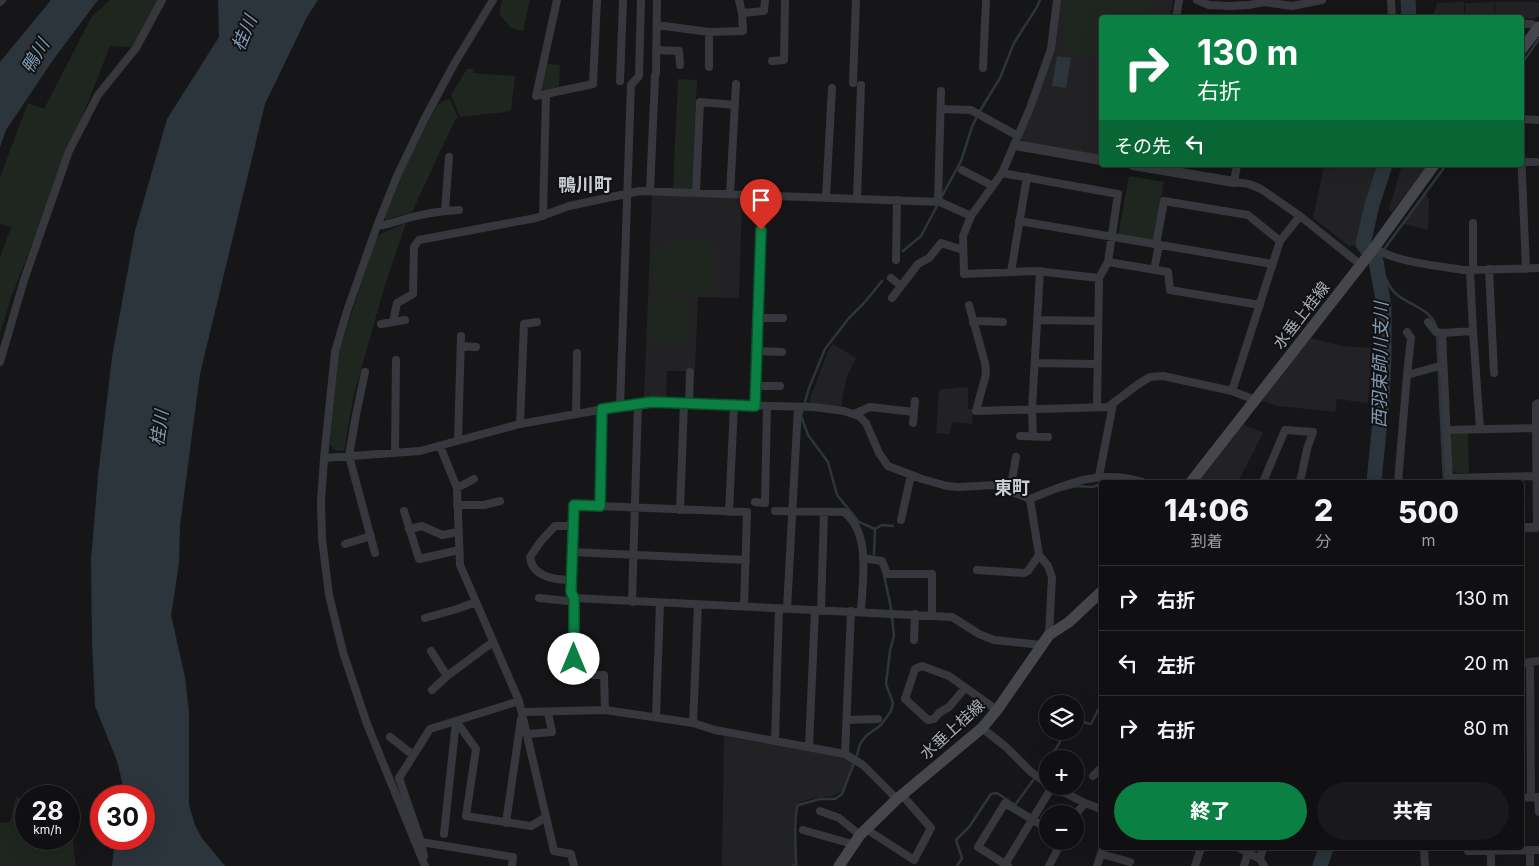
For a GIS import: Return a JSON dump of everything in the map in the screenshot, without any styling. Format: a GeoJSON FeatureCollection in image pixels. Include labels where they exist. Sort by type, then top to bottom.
{"type":"FeatureCollection","features":[{"type":"Feature","properties":{"kind":"main road"},"geometry":{"type":"LineString","coordinates":[[1524,46],[1538,28]]}},
{"type":"Feature","properties":{"kind":"main road","name":"水垂上桂線"},"geometry":{"type":"LineString","coordinates":[[1193,480],[1373,254],[1433,167]]}},
{"type":"Feature","properties":{"kind":"main road","name":"水垂上桂線"},"geometry":{"type":"LineString","coordinates":[[839,866],[852,844],[863,832],[900,797],[982,728],[997,710],[1048,635],[1069,622],[1099,594]]}},
{"type":"Feature","properties":{"kind":"street"},"geometry":{"type":"LineString","coordinates":[[0,362],[24,280],[69,151],[98,95],[136,48],[162,0]]}},
{"type":"Feature","properties":{"kind":"street"},"geometry":{"type":"LineString","coordinates":[[425,866],[367,724],[338,633],[329,595],[322,539],[321,502],[324,458],[335,352],[377,226],[397,176],[424,120],[453,66],[493,0]]}},
{"type":"Feature","properties":{"kind":"street"},"geometry":{"type":"LineString","coordinates":[[556,0],[536,96],[593,84],[597,0]]}},
{"type":"Feature","properties":{"kind":"street"},"geometry":{"type":"LineString","coordinates":[[620,81],[623,0]]}},
{"type":"Feature","properties":{"kind":"street"},"geometry":{"type":"LineString","coordinates":[[620,406],[631,85],[639,76],[641,0]]}},
{"type":"Feature","properties":{"kind":"street"},"geometry":{"type":"LineString","coordinates":[[650,191],[657,0]]}},
{"type":"Feature","properties":{"kind":"street"},"geometry":{"type":"LineString","coordinates":[[657,25],[709,32],[742,31],[742,13],[739,0]]}},
{"type":"Feature","properties":{"kind":"street"},"geometry":{"type":"LineString","coordinates":[[742,13],[764,11],[765,0]]}},
{"type":"Feature","properties":{"kind":"street"},"geometry":{"type":"LineString","coordinates":[[772,61],[784,60],[786,0]]}},
{"type":"Feature","properties":{"kind":"street"},"geometry":{"type":"LineString","coordinates":[[856,0],[857,199]]}},
{"type":"Feature","properties":{"kind":"street"},"geometry":{"type":"LineString","coordinates":[[986,0],[983,64],[993,60]]}},
{"type":"Feature","properties":{"kind":"street"},"geometry":{"type":"LineString","coordinates":[[1057,0],[1051,49],[1016,140],[1002,173],[971,216],[963,236],[964,274],[1040,271],[1099,278]]}},
{"type":"Feature","properties":{"kind":"street"},"geometry":{"type":"LineString","coordinates":[[1176,15],[1179,0]]}},
{"type":"Feature","properties":{"kind":"street"},"geometry":{"type":"LineString","coordinates":[[1197,0],[1209,5],[1264,2],[1292,6],[1322,0]]}},
{"type":"Feature","properties":{"kind":"street"},"geometry":{"type":"LineString","coordinates":[[1391,0],[1392,15]]}},
{"type":"Feature","properties":{"kind":"street"},"geometry":{"type":"LineString","coordinates":[[1524,24],[1532,24],[1538,28]]}},
{"type":"Feature","properties":{"kind":"street"},"geometry":{"type":"LineString","coordinates":[[709,32],[709,66]]}},
{"type":"Feature","properties":{"kind":"street"},"geometry":{"type":"LineString","coordinates":[[656,50],[679,51],[680,65]]}},
{"type":"Feature","properties":{"kind":"street"},"geometry":{"type":"LineString","coordinates":[[730,194],[736,84]]}},
{"type":"Feature","properties":{"kind":"street"},"geometry":{"type":"LineString","coordinates":[[826,197],[832,88]]}},
{"type":"Feature","properties":{"kind":"street"},"geometry":{"type":"LineString","coordinates":[[938,202],[941,91]]}},
{"type":"Feature","properties":{"kind":"street"},"geometry":{"type":"LineString","coordinates":[[543,216],[546,94]]}},
{"type":"Feature","properties":{"kind":"street"},"geometry":{"type":"LineString","coordinates":[[696,192],[700,102],[735,105]]}},
{"type":"Feature","properties":{"kind":"street"},"geometry":{"type":"LineString","coordinates":[[941,109],[971,110],[1016,140],[1099,160]]}},
{"type":"Feature","properties":{"kind":"street"},"geometry":{"type":"LineString","coordinates":[[1524,119],[1539,120]]}},
{"type":"Feature","properties":{"kind":"street"},"geometry":{"type":"LineString","coordinates":[[445,211],[448,157]]}},
{"type":"Feature","properties":{"kind":"street"},"geometry":{"type":"LineString","coordinates":[[1524,162],[1536,162]]}},
{"type":"Feature","properties":{"kind":"street"},"geometry":{"type":"LineString","coordinates":[[1156,167],[1249,184],[1261,189],[1300,216],[1373,254],[1463,270],[1539,268]]}},
{"type":"Feature","properties":{"kind":"street"},"geometry":{"type":"LineString","coordinates":[[1234,182],[1237,167]]}},
{"type":"Feature","properties":{"kind":"street"},"geometry":{"type":"LineString","coordinates":[[1522,167],[1526,269]]}},
{"type":"Feature","properties":{"kind":"street"},"geometry":{"type":"LineString","coordinates":[[962,170],[993,186]]}},
{"type":"Feature","properties":{"kind":"street"},"geometry":{"type":"LineString","coordinates":[[1002,173],[1118,194],[1108,262],[1099,278],[1097,408]]}},
{"type":"Feature","properties":{"kind":"street"},"geometry":{"type":"LineString","coordinates":[[1011,272],[1026,177]]}},
{"type":"Feature","properties":{"kind":"street"},"geometry":{"type":"LineString","coordinates":[[393,322],[397,303],[413,294],[414,247],[419,240],[503,226],[543,216],[569,206],[640,191],[938,202],[971,216]]}},
{"type":"Feature","properties":{"kind":"street"},"geometry":{"type":"LineString","coordinates":[[755,406],[762,195]]}},
{"type":"Feature","properties":{"kind":"street"},"geometry":{"type":"LineString","coordinates":[[896,260],[897,200]]}},
{"type":"Feature","properties":{"kind":"street"},"geometry":{"type":"LineString","coordinates":[[1154,270],[1164,201],[1248,215],[1280,241]]}},
{"type":"Feature","properties":{"kind":"street"},"geometry":{"type":"LineString","coordinates":[[377,226],[445,211],[459,210]]}},
{"type":"Feature","properties":{"kind":"street"},"geometry":{"type":"LineString","coordinates":[[1232,391],[1280,241],[1300,216]]}},
{"type":"Feature","properties":{"kind":"street"},"geometry":{"type":"LineString","coordinates":[[1019,221],[1273,264]]}},
{"type":"Feature","properties":{"kind":"street"},"geometry":{"type":"LineString","coordinates":[[1473,223],[1473,331],[1480,429]]}},
{"type":"Feature","properties":{"kind":"street"},"geometry":{"type":"LineString","coordinates":[[892,298],[918,264],[929,258],[941,243],[963,250]]}},
{"type":"Feature","properties":{"kind":"street"},"geometry":{"type":"LineString","coordinates":[[1108,262],[1168,272],[1170,290],[1260,305]]}},
{"type":"Feature","properties":{"kind":"street"},"geometry":{"type":"LineString","coordinates":[[1488,269],[1494,373]]}},
{"type":"Feature","properties":{"kind":"street"},"geometry":{"type":"LineString","coordinates":[[1033,437],[1032,409],[1040,271]]}},
{"type":"Feature","properties":{"kind":"street"},"geometry":{"type":"LineString","coordinates":[[891,278],[901,286]]}},
{"type":"Feature","properties":{"kind":"street"},"geometry":{"type":"LineString","coordinates":[[969,305],[985,363],[986,374],[976,411],[1108,407],[1150,377],[1163,376],[1232,391],[1255,400]]}},
{"type":"Feature","properties":{"kind":"street"},"geometry":{"type":"LineString","coordinates":[[758,318],[783,318]]}},
{"type":"Feature","properties":{"kind":"street"},"geometry":{"type":"LineString","coordinates":[[381,324],[405,320]]}},
{"type":"Feature","properties":{"kind":"street"},"geometry":{"type":"LineString","coordinates":[[1038,320],[1098,321]]}},
{"type":"Feature","properties":{"kind":"street"},"geometry":{"type":"LineString","coordinates":[[973,324],[980,321],[1003,322]]}},
{"type":"Feature","properties":{"kind":"street"},"geometry":{"type":"LineString","coordinates":[[520,424],[524,324],[538,322]]}},
{"type":"Feature","properties":{"kind":"street"},"geometry":{"type":"LineString","coordinates":[[1428,322],[1439,333],[1439,367],[1449,480],[1537,476]]}},
{"type":"Feature","properties":{"kind":"street"},"geometry":{"type":"LineString","coordinates":[[1439,333],[1473,331]]}},
{"type":"Feature","properties":{"kind":"street"},"geometry":{"type":"LineString","coordinates":[[1398,480],[1411,338],[1408,332]]}},
{"type":"Feature","properties":{"kind":"street"},"geometry":{"type":"LineString","coordinates":[[458,440],[461,336]]}},
{"type":"Feature","properties":{"kind":"street"},"geometry":{"type":"LineString","coordinates":[[461,346],[476,347]]}},
{"type":"Feature","properties":{"kind":"street"},"geometry":{"type":"LineString","coordinates":[[757,352],[782,352]]}},
{"type":"Feature","properties":{"kind":"street"},"geometry":{"type":"LineString","coordinates":[[576,414],[577,353]]}},
{"type":"Feature","properties":{"kind":"street"},"geometry":{"type":"LineString","coordinates":[[395,452],[396,360]]}},
{"type":"Feature","properties":{"kind":"street"},"geometry":{"type":"LineString","coordinates":[[1035,363],[1097,364]]}},
{"type":"Feature","properties":{"kind":"street"},"geometry":{"type":"LineString","coordinates":[[1407,375],[1439,367]]}},
{"type":"Feature","properties":{"kind":"street"},"geometry":{"type":"LineString","coordinates":[[365,372],[349,456],[375,553]]}},
{"type":"Feature","properties":{"kind":"street"},"geometry":{"type":"LineString","coordinates":[[680,510],[690,372]]}},
{"type":"Feature","properties":{"kind":"street"},"geometry":{"type":"LineString","coordinates":[[756,386],[780,386]]}},
{"type":"Feature","properties":{"kind":"street"},"geometry":{"type":"LineString","coordinates":[[913,423],[915,402]]}},
{"type":"Feature","properties":{"kind":"street"},"geometry":{"type":"LineString","coordinates":[[324,458],[420,451],[520,424],[602,409],[638,403],[687,403],[803,407],[854,414],[866,423],[884,463],[912,475],[947,486],[995,485],[1030,499],[1067,484],[1099,476],[1134,480]]}},
{"type":"Feature","properties":{"kind":"street"},"geometry":{"type":"LineString","coordinates":[[632,602],[638,403]]}},
{"type":"Feature","properties":{"kind":"street"},"geometry":{"type":"LineString","coordinates":[[1524,527],[1538,527],[1536,404],[1539,403]]}},
{"type":"Feature","properties":{"kind":"street"},"geometry":{"type":"LineString","coordinates":[[1099,476],[1113,404]]}},
{"type":"Feature","properties":{"kind":"street"},"geometry":{"type":"LineString","coordinates":[[730,512],[734,405]]}},
{"type":"Feature","properties":{"kind":"street"},"geometry":{"type":"LineString","coordinates":[[765,502],[768,406]]}},
{"type":"Feature","properties":{"kind":"street"},"geometry":{"type":"LineString","coordinates":[[775,741],[783,608],[803,407]]}},
{"type":"Feature","properties":{"kind":"street"},"geometry":{"type":"LineString","coordinates":[[854,414],[870,407],[914,412]]}},
{"type":"Feature","properties":{"kind":"street"},"geometry":{"type":"LineString","coordinates":[[600,506],[602,409]]}},
{"type":"Feature","properties":{"kind":"street"},"geometry":{"type":"LineString","coordinates":[[1446,430],[1536,428]]}},
{"type":"Feature","properties":{"kind":"street"},"geometry":{"type":"LineString","coordinates":[[1264,480],[1285,430],[1313,432],[1300,480]]}},
{"type":"Feature","properties":{"kind":"street"},"geometry":{"type":"LineString","coordinates":[[1020,436],[1048,437]]}},
{"type":"Feature","properties":{"kind":"street"},"geometry":{"type":"LineString","coordinates":[[440,446],[456,488],[460,565],[519,701],[554,851],[571,854],[574,866]]}},
{"type":"Feature","properties":{"kind":"street"},"geometry":{"type":"LineString","coordinates":[[1010,491],[1016,457]]}},
{"type":"Feature","properties":{"kind":"street"},"geometry":{"type":"LineString","coordinates":[[901,520],[912,475]]}},
{"type":"Feature","properties":{"kind":"street"},"geometry":{"type":"LineString","coordinates":[[456,488],[474,479]]}},
{"type":"Feature","properties":{"kind":"street"},"geometry":{"type":"LineString","coordinates":[[1030,499],[1039,555],[1048,566],[1052,577],[1048,635]]}},
{"type":"Feature","properties":{"kind":"street"},"geometry":{"type":"LineString","coordinates":[[457,504],[484,505],[500,501]]}},
{"type":"Feature","properties":{"kind":"street"},"geometry":{"type":"LineString","coordinates":[[756,502],[765,502],[774,507],[793,511],[844,512],[851,518],[862,540],[861,612]]}},
{"type":"Feature","properties":{"kind":"street"},"geometry":{"type":"LineString","coordinates":[[605,710],[604,675],[574,675],[574,598],[571,592],[571,580],[574,505],[747,512],[744,606]]}},
{"type":"Feature","properties":{"kind":"street"},"geometry":{"type":"LineString","coordinates":[[404,511],[419,559],[459,550]]}},
{"type":"Feature","properties":{"kind":"street"},"geometry":{"type":"LineString","coordinates":[[809,747],[824,512]]}},
{"type":"Feature","properties":{"kind":"street"},"geometry":{"type":"LineString","coordinates":[[409,529],[422,526],[442,535],[458,532]]}},
{"type":"Feature","properties":{"kind":"street"},"geometry":{"type":"LineString","coordinates":[[571,580],[553,580],[541,574],[533,566],[530,557],[555,526],[574,526]]}},
{"type":"Feature","properties":{"kind":"street"},"geometry":{"type":"LineString","coordinates":[[345,544],[371,536]]}},
{"type":"Feature","properties":{"kind":"street"},"geometry":{"type":"LineString","coordinates":[[572,552],[746,560]]}},
{"type":"Feature","properties":{"kind":"street"},"geometry":{"type":"LineString","coordinates":[[977,570],[1024,573],[1028,571],[1039,555]]}},
{"type":"Feature","properties":{"kind":"street"},"geometry":{"type":"LineString","coordinates":[[863,558],[882,561],[887,574],[932,574],[932,615]]}},
{"type":"Feature","properties":{"kind":"street"},"geometry":{"type":"LineString","coordinates":[[539,598],[568,601],[574,598],[932,615],[952,617],[979,634],[994,640],[1041,645]]}},
{"type":"Feature","properties":{"kind":"street"},"geometry":{"type":"LineString","coordinates":[[425,618],[457,610],[476,602]]}},
{"type":"Feature","properties":{"kind":"street"},"geometry":{"type":"LineString","coordinates":[[656,717],[660,603]]}},
{"type":"Feature","properties":{"kind":"street"},"geometry":{"type":"LineString","coordinates":[[693,723],[698,604]]}},
{"type":"Feature","properties":{"kind":"street"},"geometry":{"type":"LineString","coordinates":[[845,754],[851,611]]}},
{"type":"Feature","properties":{"kind":"street"},"geometry":{"type":"LineString","coordinates":[[914,614],[914,640]]}},
{"type":"Feature","properties":{"kind":"street"},"geometry":{"type":"LineString","coordinates":[[432,690],[447,676],[493,642]]}},
{"type":"Feature","properties":{"kind":"street"},"geometry":{"type":"LineString","coordinates":[[431,651],[447,676]]}},
{"type":"Feature","properties":{"kind":"street"},"geometry":{"type":"LineString","coordinates":[[1539,662],[1526,662],[1536,797],[1539,812]]}},
{"type":"Feature","properties":{"kind":"street"},"geometry":{"type":"LineString","coordinates":[[965,688],[949,707],[939,713],[934,719],[928,720],[905,699],[915,669],[922,666],[948,676],[997,710]]}},
{"type":"Feature","properties":{"kind":"street"},"geometry":{"type":"LineString","coordinates":[[425,866],[421,842],[399,778],[430,730],[519,701]]}},
{"type":"Feature","properties":{"kind":"street"},"geometry":{"type":"LineString","coordinates":[[521,712],[605,710],[693,723],[715,730],[845,754],[864,765],[931,828],[914,860],[839,818],[820,811]]}},
{"type":"Feature","properties":{"kind":"street"},"geometry":{"type":"LineString","coordinates":[[506,823],[521,712]]}},
{"type":"Feature","properties":{"kind":"street"},"geometry":{"type":"LineString","coordinates":[[528,734],[552,732],[548,712]]}},
{"type":"Feature","properties":{"kind":"street"},"geometry":{"type":"LineString","coordinates":[[847,720],[878,719]]}},
{"type":"Feature","properties":{"kind":"street"},"geometry":{"type":"LineString","coordinates":[[456,721],[476,749],[466,816],[531,826],[546,817]]}},
{"type":"Feature","properties":{"kind":"street"},"geometry":{"type":"LineString","coordinates":[[444,834],[456,721]]}},
{"type":"Feature","properties":{"kind":"street"},"geometry":{"type":"LineString","coordinates":[[982,728],[1039,777]]}},
{"type":"Feature","properties":{"kind":"street"},"geometry":{"type":"LineString","coordinates":[[390,737],[413,755]]}},
{"type":"Feature","properties":{"kind":"street"},"geometry":{"type":"LineString","coordinates":[[1093,776],[1099,770]]}},
{"type":"Feature","properties":{"kind":"street"},"geometry":{"type":"LineString","coordinates":[[1039,824],[1033,821],[1005,803],[978,847],[1006,865],[1033,821],[1048,795]]}},
{"type":"Feature","properties":{"kind":"street"},"geometry":{"type":"LineString","coordinates":[[1068,795],[1099,808]]}},
{"type":"Feature","properties":{"kind":"street"},"geometry":{"type":"LineString","coordinates":[[803,830],[852,844]]}},
{"type":"Feature","properties":{"kind":"street"},"geometry":{"type":"LineString","coordinates":[[421,842],[513,857],[512,866]]}},
{"type":"Feature","properties":{"kind":"street"},"geometry":{"type":"LineString","coordinates":[[1050,866],[1058,850]]}},
{"type":"Feature","properties":{"kind":"street"},"geometry":{"type":"LineString","coordinates":[[1195,866],[1200,850]]}},
{"type":"Feature","properties":{"kind":"street"},"geometry":{"type":"LineString","coordinates":[[1243,850],[1262,863]]}},
{"type":"Feature","properties":{"kind":"street"},"geometry":{"type":"LineString","coordinates":[[1262,863],[1263,850]]}},
{"type":"Feature","properties":{"kind":"street"},"geometry":{"type":"LineString","coordinates":[[1424,850],[1425,866]]}},
{"type":"Feature","properties":{"kind":"street"},"geometry":{"type":"LineString","coordinates":[[1530,850],[1530,866]]}},
{"type":"Feature","properties":{"kind":"street"},"geometry":{"type":"LineString","coordinates":[[1468,851],[1539,850]]}},
{"type":"Feature","properties":{"kind":"street"},"geometry":{"type":"LineString","coordinates":[[1097,866],[1102,851],[1130,862]]}},
{"type":"Feature","properties":{"kind":"street"},"geometry":{"type":"LineString","coordinates":[[1491,851],[1491,866]]}},
{"type":"Feature","properties":{"kind":"street"},"geometry":{"type":"LineString","coordinates":[[1244,866],[1248,853]]}},
{"type":"Feature","properties":{"kind":"shaded area"},"geometry":{"type":"Polygon","coordinates":[[[110,0],[158,0],[145,28],[131,47],[110,46],[11,298],[0,334],[0,257],[11,227],[0,224],[0,177],[28,103],[44,109],[92,16],[110,0]]]}},
{"type":"Feature","properties":{"kind":"shaded area"},"geometry":{"type":"Polygon","coordinates":[[[502,0],[530,0],[523,31],[511,28],[499,14],[502,0]]]}},
{"type":"Feature","properties":{"kind":"shaded area"},"geometry":{"type":"Polygon","coordinates":[[[1060,0],[1173,0],[1170,15],[1099,15],[1099,155],[1024,142],[1020,138],[1031,115],[1052,53],[1060,0]]]}},
{"type":"Feature","properties":{"kind":"shaded area"},"geometry":{"type":"Polygon","coordinates":[[[1066,0],[1153,0],[1150,15],[1099,15],[1099,58],[1065,51],[1069,30],[1064,28],[1066,0]]]}},
{"type":"Feature","properties":{"kind":"shaded area"},"geometry":{"type":"Polygon","coordinates":[[[1464,2],[1464,15],[1434,15],[1437,3],[1464,2]]]}},
{"type":"Feature","properties":{"kind":"shaded area"},"geometry":{"type":"Polygon","coordinates":[[[1494,2],[1494,15],[1465,15],[1465,3],[1494,2]]]}},
{"type":"Feature","properties":{"kind":"shaded area"},"geometry":{"type":"Polygon","coordinates":[[[1495,2],[1539,3],[1539,16],[1533,19],[1524,19],[1524,15],[1495,15],[1495,2]]]}},
{"type":"Feature","properties":{"kind":"shaded area"},"geometry":{"type":"Polygon","coordinates":[[[545,64],[560,65],[559,87],[544,90],[541,87],[545,64]]]}},
{"type":"Feature","properties":{"kind":"shaded area"},"geometry":{"type":"Polygon","coordinates":[[[467,69],[473,69],[473,73],[515,76],[511,110],[460,117],[451,95],[467,69]]]}},
{"type":"Feature","properties":{"kind":"shaded area"},"geometry":{"type":"Polygon","coordinates":[[[678,79],[697,80],[692,189],[673,188],[678,79]]]}},
{"type":"Feature","properties":{"kind":"shaded area"},"geometry":{"type":"Polygon","coordinates":[[[450,100],[458,117],[412,212],[386,220],[383,217],[407,162],[437,105],[450,100]]]}},
{"type":"Feature","properties":{"kind":"shaded area"},"geometry":{"type":"Polygon","coordinates":[[[1324,167],[1335,169],[1336,167],[1379,167],[1357,245],[1349,246],[1313,218],[1324,167]]]}},
{"type":"Feature","properties":{"kind":"shaded area"},"geometry":{"type":"Polygon","coordinates":[[[1401,167],[1426,167],[1392,212],[1389,209],[1401,167]]]}},
{"type":"Feature","properties":{"kind":"shaded area"},"geometry":{"type":"Polygon","coordinates":[[[1129,176],[1164,182],[1153,242],[1118,236],[1129,176]]]}},
{"type":"Feature","properties":{"kind":"shaded area"},"geometry":{"type":"Polygon","coordinates":[[[1426,193],[1429,200],[1428,230],[1403,224],[1426,193]]]}},
{"type":"Feature","properties":{"kind":"shaded area"},"geometry":{"type":"Polygon","coordinates":[[[654,194],[742,199],[739,298],[698,297],[695,371],[667,371],[666,398],[644,398],[652,196],[654,194]]]}},
{"type":"Feature","properties":{"kind":"shaded area"},"geometry":{"type":"Polygon","coordinates":[[[406,223],[385,285],[353,398],[344,451],[335,450],[330,445],[338,355],[376,238],[382,233],[406,223]]]}},
{"type":"Feature","properties":{"kind":"shaded area"},"geometry":{"type":"Polygon","coordinates":[[[669,240],[709,242],[716,251],[715,294],[658,292],[658,284],[651,283],[652,250],[665,250],[669,247],[669,240]]]}},
{"type":"Feature","properties":{"kind":"shaded area"},"geometry":{"type":"Polygon","coordinates":[[[649,297],[687,299],[690,307],[689,344],[647,342],[649,297]]]}},
{"type":"Feature","properties":{"kind":"shaded area"},"geometry":{"type":"Polygon","coordinates":[[[1310,338],[1343,346],[1372,348],[1368,403],[1337,399],[1335,412],[1278,406],[1261,401],[1310,338]]]}},
{"type":"Feature","properties":{"kind":"shaded area"},"geometry":{"type":"Polygon","coordinates":[[[833,344],[856,358],[846,379],[841,408],[808,404],[828,351],[833,344]]]}},
{"type":"Feature","properties":{"kind":"shaded area"},"geometry":{"type":"Polygon","coordinates":[[[968,388],[968,409],[973,409],[972,424],[952,422],[950,434],[936,433],[939,390],[968,388]]]}},
{"type":"Feature","properties":{"kind":"shaded area"},"geometry":{"type":"Polygon","coordinates":[[[1242,424],[1263,433],[1239,480],[1199,480],[1242,424]]]}},
{"type":"Feature","properties":{"kind":"shaded area"},"geometry":{"type":"Polygon","coordinates":[[[1453,433],[1468,433],[1469,473],[1456,473],[1452,469],[1450,437],[1453,433]]]}},
{"type":"Feature","properties":{"kind":"shaded area"},"geometry":{"type":"Polygon","coordinates":[[[724,736],[846,758],[854,763],[842,791],[832,796],[797,803],[793,827],[795,828],[795,861],[793,866],[722,866],[724,736]]]}},
{"type":"Feature","properties":{"kind":"shaded area"},"geometry":{"type":"Polygon","coordinates":[[[15,800],[15,850],[74,850],[76,866],[0,866],[0,823],[10,822],[15,800]]]}},
{"type":"Feature","properties":{"kind":"water","name":"鴨川"},"geometry":{"type":"Polygon","coordinates":[[[51,0],[98,0],[53,60],[6,130],[0,147],[0,62],[51,0]]]}},
{"type":"Feature","properties":{"kind":"water","name":"桂川"},"geometry":{"type":"Polygon","coordinates":[[[218,0],[318,0],[307,17],[265,104],[200,374],[180,526],[179,563],[171,615],[185,677],[189,712],[189,805],[195,825],[202,838],[225,866],[112,866],[114,850],[155,850],[155,785],[123,785],[117,761],[95,706],[91,560],[98,476],[112,357],[135,231],[167,119],[219,37],[218,0]]]}},
{"type":"Feature","properties":{"kind":"water"},"geometry":{"type":"Polygon","coordinates":[[[1057,56],[1071,58],[1066,88],[1052,86],[1057,56]]]}},
{"type":"Feature","properties":{"kind":"waterway"},"geometry":{"type":"LineString","coordinates":[[941,198],[961,161],[978,114],[1000,78],[1014,43],[1040,0]]}},
{"type":"Feature","properties":{"kind":"waterway","name":"西羽束師川支川"},"geometry":{"type":"LineString","coordinates":[[1408,0],[1409,15]]}},
{"type":"Feature","properties":{"kind":"waterway"},"geometry":{"type":"LineString","coordinates":[[1524,61],[1539,39]]}},
{"type":"Feature","properties":{"kind":"waterway","name":"西羽束師川支川"},"geometry":{"type":"LineString","coordinates":[[1374,480],[1382,400],[1384,306],[1376,261],[1363,244],[1372,205],[1384,167]]}},
{"type":"Feature","properties":{"kind":"waterway"},"geometry":{"type":"LineString","coordinates":[[1376,261],[1445,167]]}},
{"type":"Feature","properties":{"kind":"waterway"},"geometry":{"type":"LineString","coordinates":[[903,251],[921,236],[937,206]]}},
{"type":"Feature","properties":{"kind":"waterway"},"geometry":{"type":"LineString","coordinates":[[1377,267],[1395,293],[1431,317],[1437,329]]}},
{"type":"Feature","properties":{"kind":"waterway"},"geometry":{"type":"LineString","coordinates":[[874,554],[875,529],[859,522],[837,495],[828,462],[808,435],[801,416],[809,388],[825,349],[849,318],[882,281]]}},
{"type":"Feature","properties":{"kind":"waterway"},"geometry":{"type":"LineString","coordinates":[[1437,334],[1444,480]]}},
{"type":"Feature","properties":{"kind":"waterway"},"geometry":{"type":"LineString","coordinates":[[1061,490],[1076,486],[1093,487],[1099,485]]}},
{"type":"Feature","properties":{"kind":"waterway"},"geometry":{"type":"LineString","coordinates":[[875,529],[882,525],[893,526]]}},
{"type":"Feature","properties":{"kind":"waterway"},"geometry":{"type":"LineString","coordinates":[[1524,531],[1537,531]]}},
{"type":"Feature","properties":{"kind":"waterway"},"geometry":{"type":"LineString","coordinates":[[857,755],[860,744],[866,736],[881,725],[891,711],[893,703],[886,684],[894,636],[891,608],[884,575]]}},
{"type":"Feature","properties":{"kind":"waterway"},"geometry":{"type":"LineString","coordinates":[[1084,722],[1091,724],[1099,708]]}},
{"type":"Feature","properties":{"kind":"waterway"},"geometry":{"type":"LineString","coordinates":[[1055,750],[1061,740]]}},
{"type":"Feature","properties":{"kind":"waterway"},"geometry":{"type":"LineString","coordinates":[[793,866],[796,865],[795,825],[798,805],[820,799],[835,799],[842,794],[854,763]]}},
{"type":"Feature","properties":{"kind":"waterway"},"geometry":{"type":"LineString","coordinates":[[957,866],[962,858],[956,840],[969,827],[991,794],[997,793],[1015,805],[1039,772]]}},
{"type":"Feature","properties":{"kind":"waterway","name":"西羽束師川支川"},"geometry":{"type":"LineString","coordinates":[[1320,866],[1325,850]]}},
{"type":"Feature","properties":{"kind":"district","name":"鴨川町"},"geometry":{"type":"Point","coordinates":[585,184]}},
{"type":"Feature","properties":{"kind":"district","name":"東町"},"geometry":{"type":"Point","coordinates":[1012,487]}},
{"type":"Feature","properties":{"kind":"route"},"geometry":{"type":"LineString","coordinates":[[574,659],[574,598],[571,592],[574,505],[600,506],[602,409],[652,402],[755,406],[761,230]]}}]}
